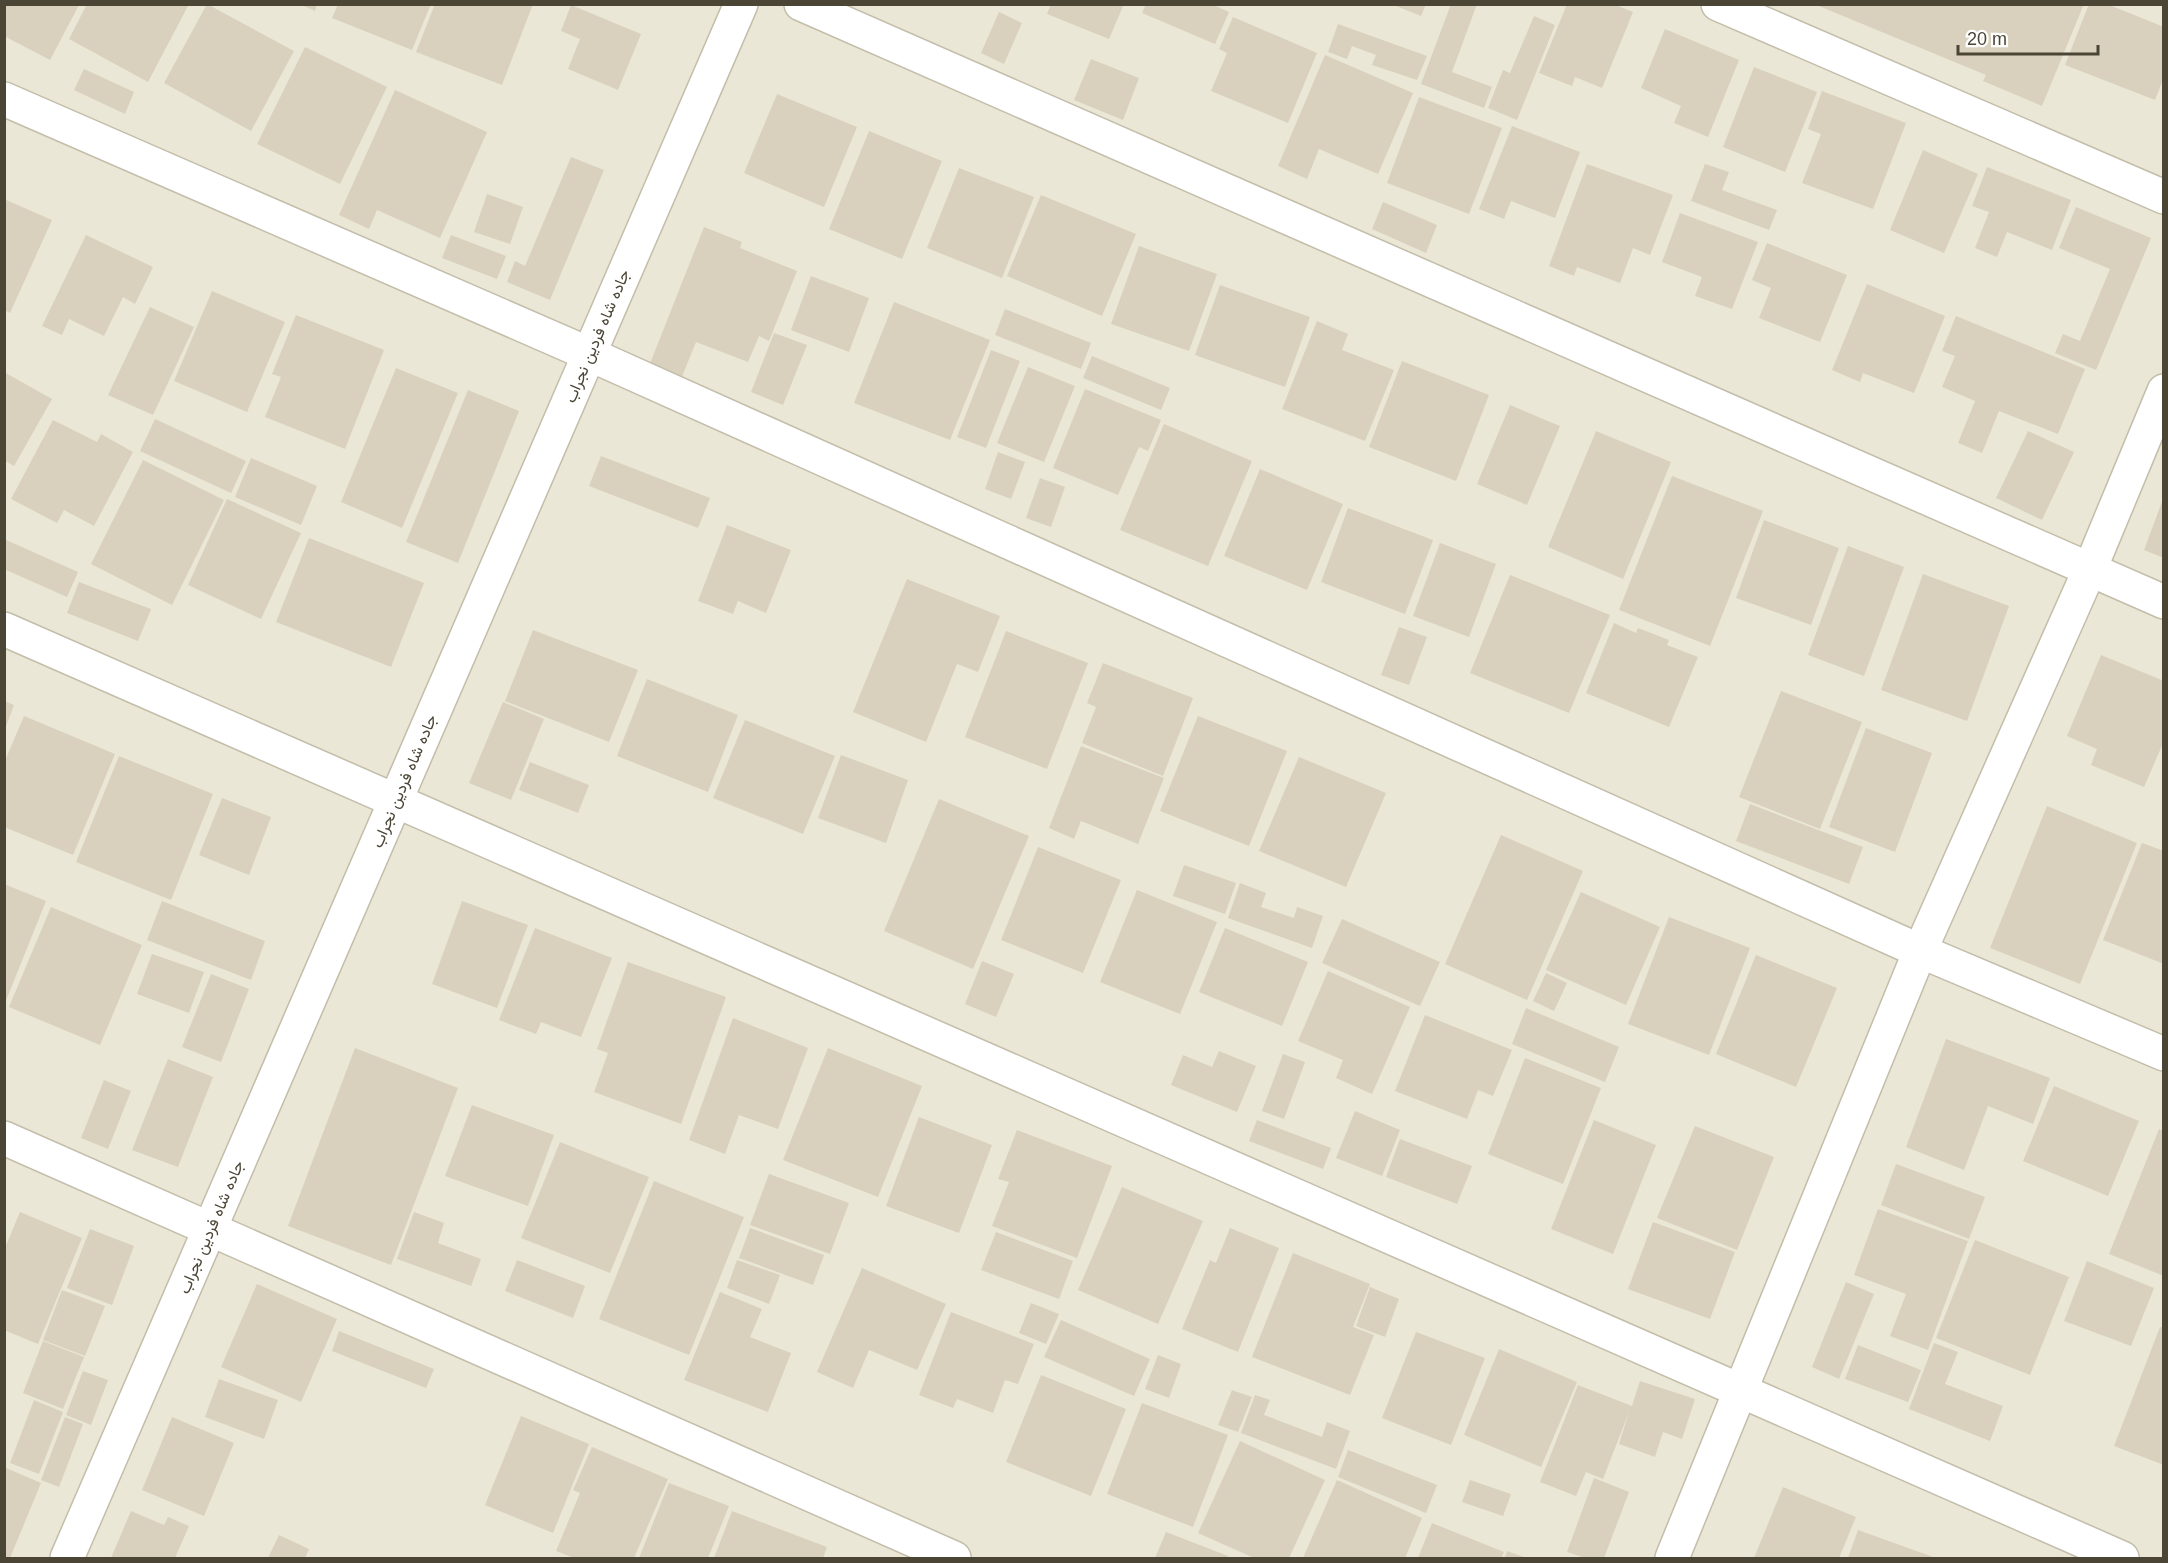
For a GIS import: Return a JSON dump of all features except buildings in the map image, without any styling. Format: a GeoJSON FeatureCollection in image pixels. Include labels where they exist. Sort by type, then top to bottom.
{"type":"FeatureCollection","features":[{"type":"Feature","properties":{"kind":"street","name":"جاده شاه فردین نجراب"},"geometry":{"type":"LineString","coordinates":[[67,1558],[741,4]]}},
{"type":"Feature","properties":{"kind":"street"},"geometry":{"type":"LineString","coordinates":[[801,4],[2163,602]]}},
{"type":"Feature","properties":{"kind":"street"},"geometry":{"type":"LineString","coordinates":[[1718,4],[2163,197]]}},
{"type":"Feature","properties":{"kind":"street"},"geometry":{"type":"LineString","coordinates":[[4,99],[590,354],[1920,951],[2163,1054]]}},
{"type":"Feature","properties":{"kind":"street"},"geometry":{"type":"LineString","coordinates":[[1672,1558],[1920,951],[2090,569],[2163,392]]}},
{"type":"Feature","properties":{"kind":"street"},"geometry":{"type":"LineString","coordinates":[[4,629],[2122,1558]]}},
{"type":"Feature","properties":{"kind":"street"},"geometry":{"type":"LineString","coordinates":[[4,1138],[954,1558]]}},
{"type":"Feature","properties":{"kind":"shaded area"},"geometry":{"type":"Polygon","coordinates":[[[5,5],[2163,5],[2163,1558],[5,1558],[5,5]]]}}]}
